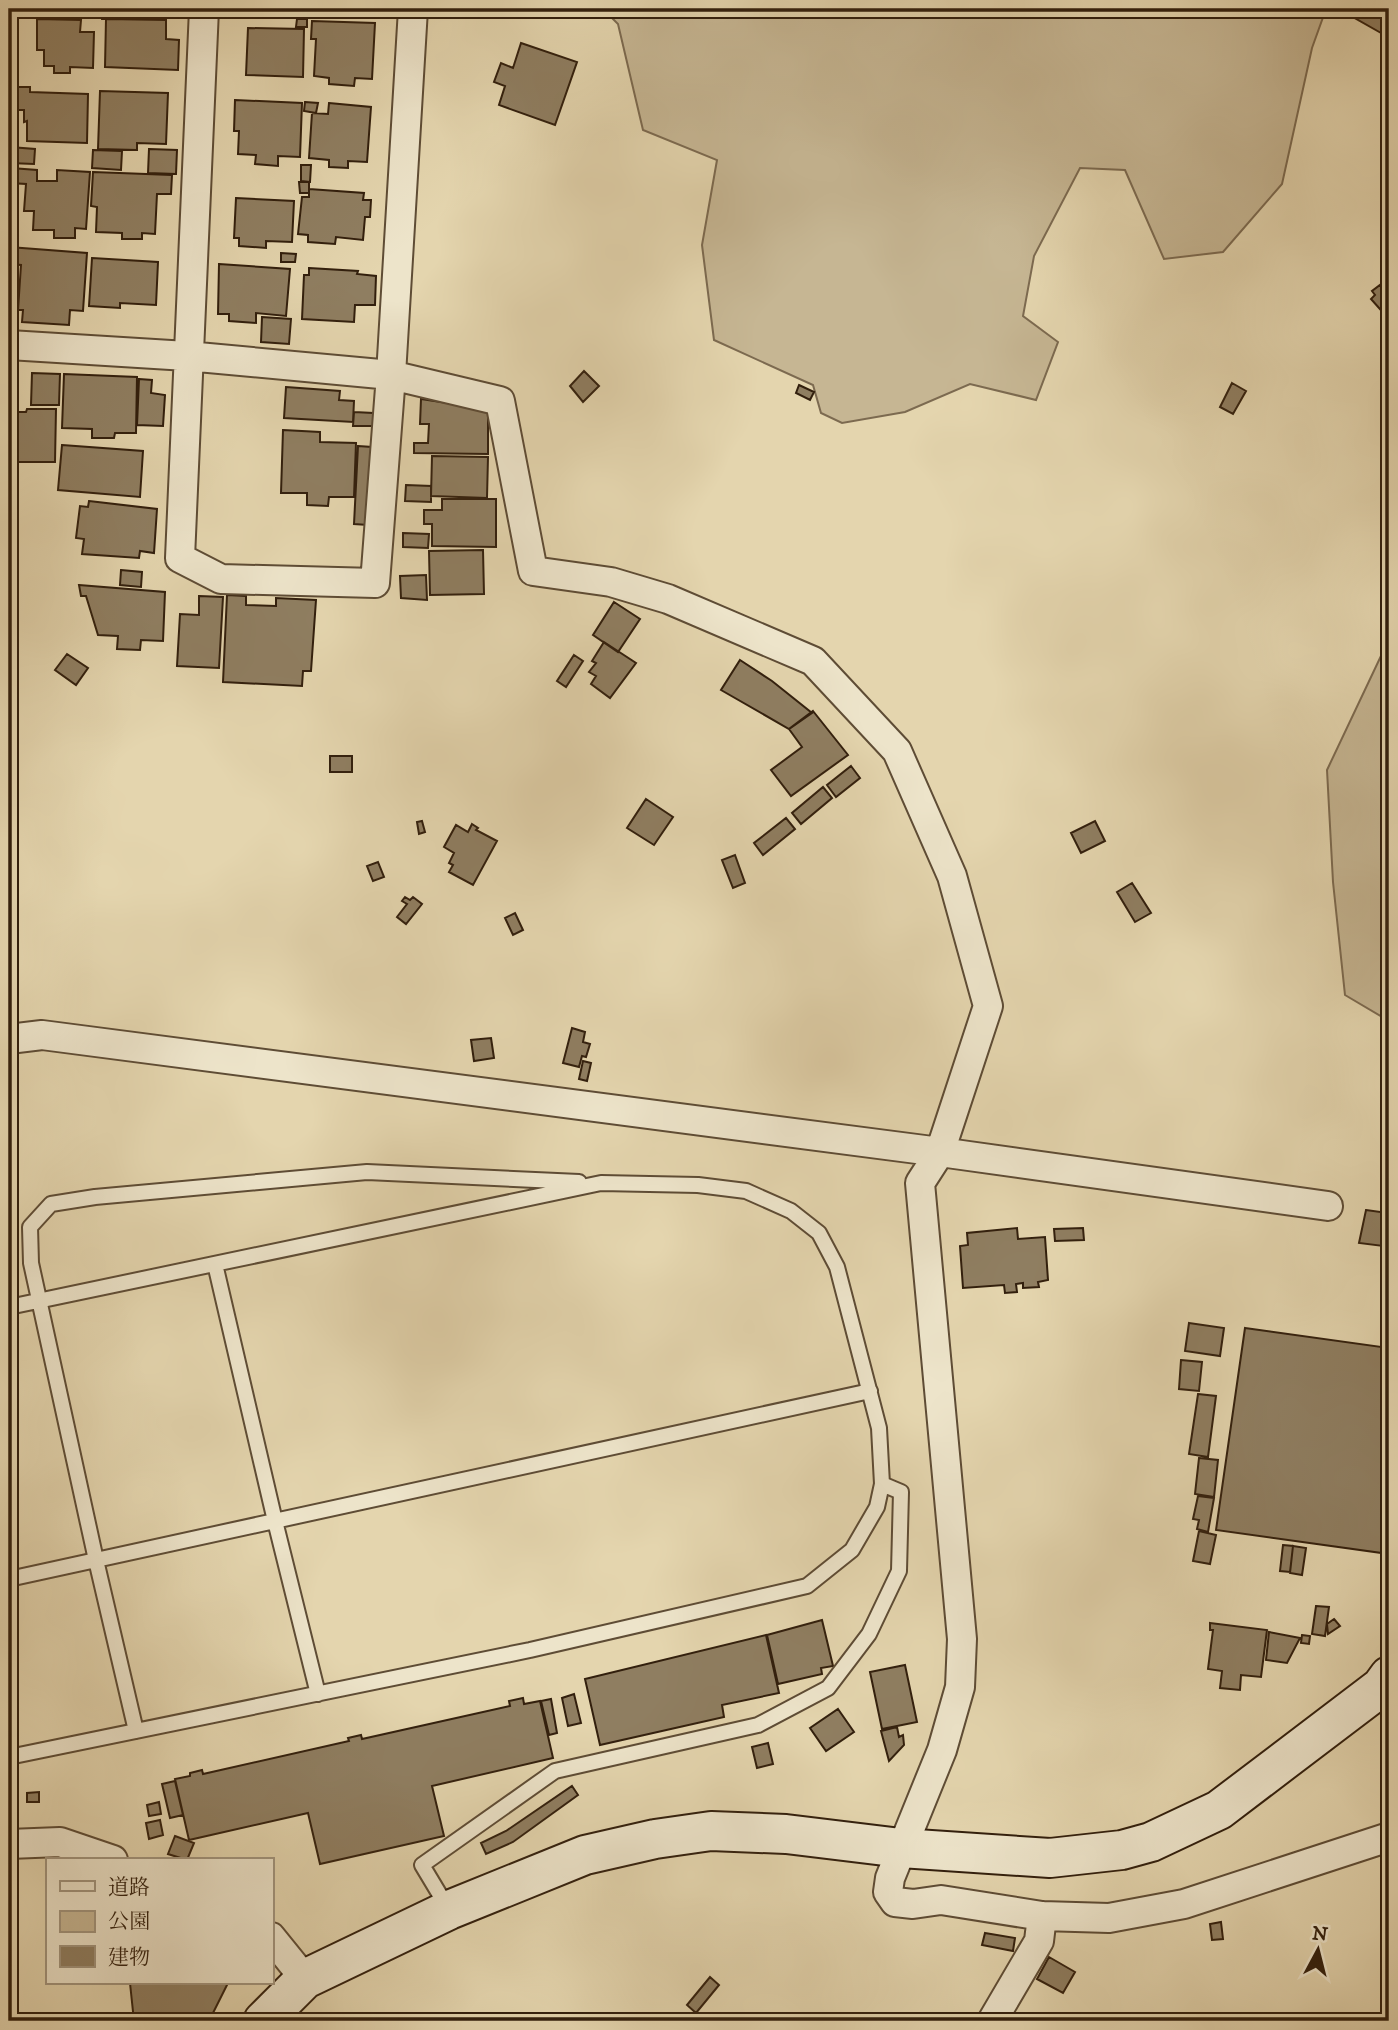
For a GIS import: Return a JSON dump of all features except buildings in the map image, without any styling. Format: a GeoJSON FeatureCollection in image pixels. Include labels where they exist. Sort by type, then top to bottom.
{"type":"FeatureCollection","features":[{"type":"Feature","properties":{"kind":"street"},"geometry":{"type":"LineString","coordinates":[[204,9],[180,558],[221,579],[375,583],[391,375],[413,9]]}},
{"type":"Feature","properties":{"kind":"street"},"geometry":{"type":"LineString","coordinates":[[9,345],[187,356],[391,375],[500,401],[533,571],[611,582],[668,599],[813,661],[897,751],[952,876],[988,1006],[940,1152],[920,1183],[962,1639],[960,1687],[942,1750],[901,1848],[888,1892],[895,1902],[940,1900],[1042,1916],[1109,1918],[1184,1904],[1389,1838]]}},
{"type":"Feature","properties":{"kind":"street"},"geometry":{"type":"LineString","coordinates":[[9,1039],[42,1035],[940,1152],[1328,1206]]}},
{"type":"Feature","properties":{"kind":"street"},"geometry":{"type":"LineString","coordinates":[[264,2021],[305,1979],[449,1910],[586,1855],[655,1839],[711,1831],[786,1833],[901,1848],[1050,1858],[1122,1850],[1151,1842],[1219,1810],[1381,1687],[1389,1676]]}},
{"type":"Feature","properties":{"kind":"street"},"geometry":{"type":"LineString","coordinates":[[9,1844],[60,1842],[107,1858]]}},
{"type":"Feature","properties":{"kind":"street"},"geometry":{"type":"LineString","coordinates":[[992,2021],[1039,1941],[1042,1916]]}},
{"type":"Feature","properties":{"kind":"street"},"geometry":{"type":"LineString","coordinates":[[273,1939],[305,1979]]}},
{"type":"Feature","properties":{"kind":"lane"},"geometry":{"type":"LineString","coordinates":[[9,1757],[136,1731],[318,1693],[530,1650],[807,1586],[852,1550],[877,1507],[882,1484],[879,1429],[870,1391],[837,1267],[819,1233],[791,1211],[746,1191],[698,1185],[367,1172],[95,1197],[51,1204],[30,1227],[31,1263],[136,1731]]}},
{"type":"Feature","properties":{"kind":"lane"},"geometry":{"type":"LineString","coordinates":[[9,1307],[601,1183]]}},
{"type":"Feature","properties":{"kind":"lane"},"geometry":{"type":"LineString","coordinates":[[215,1264],[318,1693]]}},
{"type":"Feature","properties":{"kind":"lane"},"geometry":{"type":"LineString","coordinates":[[9,1579],[870,1391]]}},
{"type":"Feature","properties":{"kind":"lane"},"geometry":{"type":"LineString","coordinates":[[449,1910],[422,1865],[555,1771],[758,1725],[828,1688],[869,1634],[899,1571],[901,1492],[882,1484]]}},
{"type":"Feature","properties":{"kind":"green space"},"geometry":{"type":"Polygon","coordinates":[[[603,9],[1326,9],[1312,48],[1282,184],[1223,252],[1164,259],[1125,170],[1080,168],[1034,256],[1023,316],[1058,342],[1036,400],[970,384],[905,412],[842,423],[821,413],[813,385],[714,340],[702,245],[717,160],[643,130],[618,24],[603,9]]]}},
{"type":"Feature","properties":{"kind":"green space"},"geometry":{"type":"Polygon","coordinates":[[[1389,639],[1389,1021],[1345,995],[1333,882],[1327,770],[1389,639]]]}}]}
